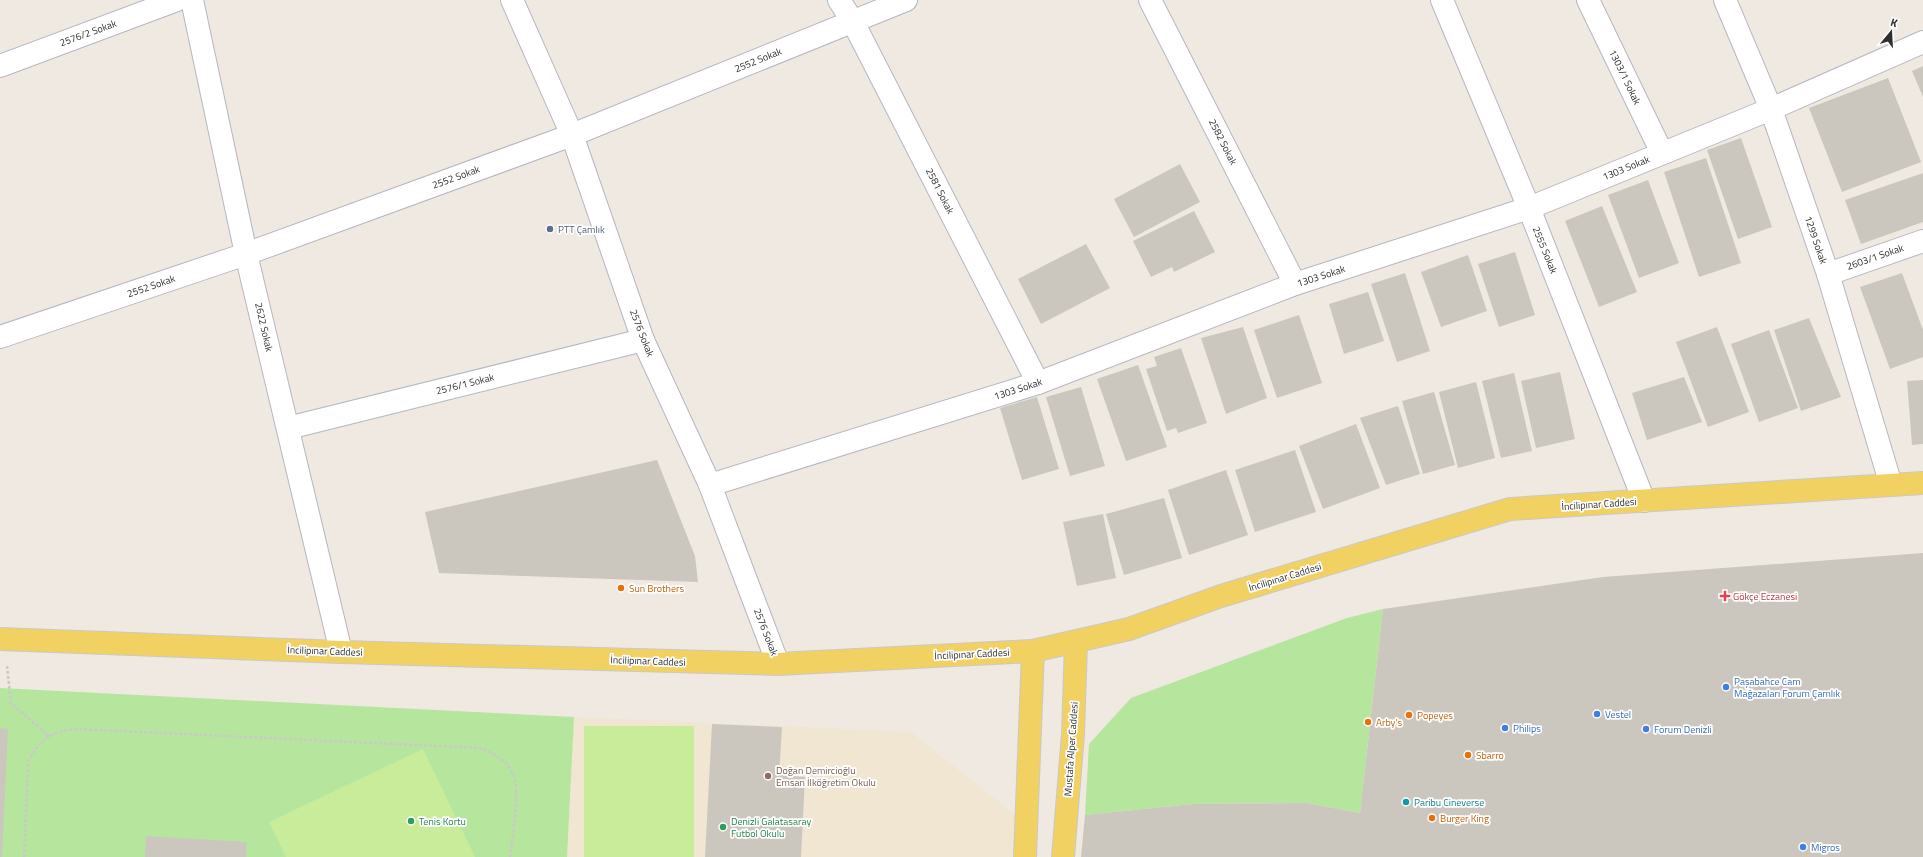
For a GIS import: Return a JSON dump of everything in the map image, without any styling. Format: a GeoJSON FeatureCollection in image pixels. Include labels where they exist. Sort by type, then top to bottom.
{"type":"FeatureCollection","features":[{"type":"Feature","properties":{"kind":"main road","name":"İncilipınar Caddesi"},"geometry":{"type":"LineString","coordinates":[[2,639],[341,652],[778,664],[1033,651],[1129,629],[1222,596],[1510,509],[1923,483]]}},
{"type":"Feature","properties":{"kind":"main road","name":"Mustafa Alper Caddesi"},"geometry":{"type":"LineString","coordinates":[[1063,857],[1073,734],[1076,642]]}},
{"type":"Feature","properties":{"kind":"main road"},"geometry":{"type":"LineString","coordinates":[[1025,857],[1033,651]]}},
{"type":"Feature","properties":{"kind":"street","name":"2576/2 Sokak"},"geometry":{"type":"LineString","coordinates":[[0,66],[177,0]]}},
{"type":"Feature","properties":{"kind":"street","name":"2622 Sokak"},"geometry":{"type":"LineString","coordinates":[[192,0],[246,254],[341,652]]}},
{"type":"Feature","properties":{"kind":"street","name":"2576 Sokak"},"geometry":{"type":"LineString","coordinates":[[512,0],[572,134],[643,340],[710,485],[778,664]]}},
{"type":"Feature","properties":{"kind":"street","name":"2581 Sokak"},"geometry":{"type":"LineString","coordinates":[[839,0],[853,22],[1038,383]]}},
{"type":"Feature","properties":{"kind":"street","name":"2552 Sokak"},"geometry":{"type":"LineString","coordinates":[[0,338],[246,254],[572,134],[906,0]]}},
{"type":"Feature","properties":{"kind":"street","name":"2582 Sokak"},"geometry":{"type":"LineString","coordinates":[[1150,0],[1295,284]]}},
{"type":"Feature","properties":{"kind":"street","name":"2555 Sokak"},"geometry":{"type":"LineString","coordinates":[[1442,0],[1529,208],[1644,501]]}},
{"type":"Feature","properties":{"kind":"street","name":"1303/1 Sokak"},"geometry":{"type":"LineString","coordinates":[[1588,0],[1662,153]]}},
{"type":"Feature","properties":{"kind":"street","name":"1299 Sokak"},"geometry":{"type":"LineString","coordinates":[[1725,0],[1771,109],[1828,274],[1891,485]]}},
{"type":"Feature","properties":{"kind":"street","name":"1303 Sokak"},"geometry":{"type":"LineString","coordinates":[[710,485],[1038,383],[1295,284],[1529,208],[1771,109],[1923,42]]}},
{"type":"Feature","properties":{"kind":"street","name":"2603/1 Sokak"},"geometry":{"type":"LineString","coordinates":[[1828,274],[1923,241]]}},
{"type":"Feature","properties":{"kind":"street","name":"2576/1 Sokak"},"geometry":{"type":"LineString","coordinates":[[288,428],[643,340]]}},
{"type":"Feature","properties":{"kind":"path"},"geometry":{"type":"LineString","coordinates":[[2,639],[11,703],[49,736]]}},
{"type":"Feature","properties":{"kind":"path"},"geometry":{"type":"LineString","coordinates":[[24,857],[28,763],[33,752],[49,736],[62,730],[76,729],[480,748],[500,758],[514,774],[516,792],[510,857]]}},
{"type":"Feature","properties":{"kind":"shaded area","name":"Doğan Demircioğlu Emsan İlköğretim Okulu"},"geometry":{"type":"Polygon","coordinates":[[[574,717],[911,732],[1021,820],[1018,857],[567,857],[574,717]]]}},
{"type":"Feature","properties":{"kind":"green space"},"geometry":{"type":"Polygon","coordinates":[[[1383,609],[1360,813],[1307,803],[1193,804],[1085,815],[1089,744],[1131,698],[1347,618],[1383,609]]]}},
{"type":"Feature","properties":{"kind":"green space"},"geometry":{"type":"Polygon","coordinates":[[[0,688],[574,717],[567,857],[0,857],[0,688]]]}},
{"type":"Feature","properties":{"kind":"green space"},"geometry":{"type":"Polygon","coordinates":[[[584,726],[694,726],[694,857],[584,857],[584,726]]]}},
{"type":"Feature","properties":{"kind":"green space","name":"Tenis Kortu"},"geometry":{"type":"Polygon","coordinates":[[[423,749],[475,857],[286,857],[269,822],[423,749]]]}},
{"type":"Feature","properties":{"kind":"building"},"geometry":{"type":"Polygon","coordinates":[[[1923,66],[1923,97],[1912,71],[1923,66]]]}},
{"type":"Feature","properties":{"kind":"building"},"geometry":{"type":"Polygon","coordinates":[[[1888,78],[1921,162],[1842,192],[1809,108],[1888,78]]]}},
{"type":"Feature","properties":{"kind":"building"},"geometry":{"type":"Polygon","coordinates":[[[1741,138],[1772,227],[1738,239],[1707,150],[1741,138]]]}},
{"type":"Feature","properties":{"kind":"building"},"geometry":{"type":"Polygon","coordinates":[[[1706,158],[1741,263],[1699,277],[1664,172],[1706,158]]]}},
{"type":"Feature","properties":{"kind":"building"},"geometry":{"type":"Polygon","coordinates":[[[1180,164],[1200,202],[1134,237],[1114,199],[1180,164]]]}},
{"type":"Feature","properties":{"kind":"building"},"geometry":{"type":"Polygon","coordinates":[[[1923,173],[1923,222],[1861,244],[1845,200],[1923,173]]]}},
{"type":"Feature","properties":{"kind":"building"},"geometry":{"type":"Polygon","coordinates":[[[1648,180],[1679,263],[1639,278],[1608,195],[1648,180]]]}},
{"type":"Feature","properties":{"kind":"building"},"geometry":{"type":"Polygon","coordinates":[[[1602,206],[1637,292],[1599,307],[1565,221],[1602,206]]]}},
{"type":"Feature","properties":{"kind":"building"},"geometry":{"type":"Polygon","coordinates":[[[1194,211],[1215,252],[1174,272],[1172,267],[1151,277],[1133,241],[1194,211]]]}},
{"type":"Feature","properties":{"kind":"building"},"geometry":{"type":"Polygon","coordinates":[[[1086,244],[1110,288],[1041,324],[1018,279],[1086,244]]]}},
{"type":"Feature","properties":{"kind":"building"},"geometry":{"type":"Polygon","coordinates":[[[1515,252],[1535,315],[1499,327],[1478,264],[1515,252]]]}},
{"type":"Feature","properties":{"kind":"building"},"geometry":{"type":"Polygon","coordinates":[[[1468,255],[1487,311],[1441,327],[1421,272],[1468,255]]]}},
{"type":"Feature","properties":{"kind":"building"},"geometry":{"type":"Polygon","coordinates":[[[1405,273],[1430,351],[1397,362],[1371,284],[1405,273]]]}},
{"type":"Feature","properties":{"kind":"building"},"geometry":{"type":"Polygon","coordinates":[[[1902,273],[1923,330],[1923,357],[1890,369],[1860,287],[1902,273]]]}},
{"type":"Feature","properties":{"kind":"building"},"geometry":{"type":"Polygon","coordinates":[[[1368,292],[1384,341],[1344,354],[1329,304],[1368,292]]]}},
{"type":"Feature","properties":{"kind":"building"},"geometry":{"type":"Polygon","coordinates":[[[1299,315],[1322,383],[1277,398],[1254,330],[1299,315]]]}},
{"type":"Feature","properties":{"kind":"building"},"geometry":{"type":"Polygon","coordinates":[[[1809,318],[1841,397],[1801,411],[1774,330],[1809,318]]]}},
{"type":"Feature","properties":{"kind":"building"},"geometry":{"type":"Polygon","coordinates":[[[1243,327],[1267,398],[1226,414],[1201,338],[1243,327]]]}},
{"type":"Feature","properties":{"kind":"building"},"geometry":{"type":"Polygon","coordinates":[[[1717,327],[1749,412],[1708,427],[1676,342],[1717,327]]]}},
{"type":"Feature","properties":{"kind":"building"},"geometry":{"type":"Polygon","coordinates":[[[1769,330],[1798,408],[1759,422],[1731,344],[1769,330]]]}},
{"type":"Feature","properties":{"kind":"building"},"geometry":{"type":"Polygon","coordinates":[[[1181,348],[1207,423],[1178,433],[1176,428],[1167,431],[1146,369],[1157,366],[1154,357],[1181,348]]]}},
{"type":"Feature","properties":{"kind":"building"},"geometry":{"type":"Polygon","coordinates":[[[1138,365],[1167,447],[1126,461],[1097,379],[1138,365]]]}},
{"type":"Feature","properties":{"kind":"building"},"geometry":{"type":"Polygon","coordinates":[[[1560,372],[1575,439],[1536,448],[1521,381],[1560,372]]]}},
{"type":"Feature","properties":{"kind":"building"},"geometry":{"type":"Polygon","coordinates":[[[1514,373],[1532,451],[1501,458],[1482,381],[1514,373]]]}},
{"type":"Feature","properties":{"kind":"building"},"geometry":{"type":"Polygon","coordinates":[[[1684,377],[1702,422],[1647,440],[1632,393],[1684,377]]]}},
{"type":"Feature","properties":{"kind":"building"},"geometry":{"type":"Polygon","coordinates":[[[1923,380],[1923,444],[1912,445],[1907,381],[1923,380]]]}},
{"type":"Feature","properties":{"kind":"building"},"geometry":{"type":"Polygon","coordinates":[[[1476,382],[1495,458],[1458,468],[1439,392],[1476,382]]]}},
{"type":"Feature","properties":{"kind":"building"},"geometry":{"type":"Polygon","coordinates":[[[1081,387],[1105,466],[1070,476],[1046,397],[1081,387]]]}},
{"type":"Feature","properties":{"kind":"building"},"geometry":{"type":"Polygon","coordinates":[[[1434,392],[1455,465],[1423,474],[1402,401],[1434,392]]]}},
{"type":"Feature","properties":{"kind":"building"},"geometry":{"type":"Polygon","coordinates":[[[1037,397],[1059,469],[1022,480],[1000,408],[1037,397]]]}},
{"type":"Feature","properties":{"kind":"building"},"geometry":{"type":"Polygon","coordinates":[[[1398,406],[1420,474],[1386,485],[1360,418],[1398,406]]]}},
{"type":"Feature","properties":{"kind":"building"},"geometry":{"type":"Polygon","coordinates":[[[1356,424],[1380,488],[1323,509],[1299,446],[1356,424]]]}},
{"type":"Feature","properties":{"kind":"building"},"geometry":{"type":"Polygon","coordinates":[[[1295,450],[1316,512],[1255,532],[1235,470],[1295,450]]]}},
{"type":"Feature","properties":{"kind":"building"},"geometry":{"type":"Polygon","coordinates":[[[657,460],[695,556],[698,582],[439,573],[425,512],[657,460]]]}},
{"type":"Feature","properties":{"kind":"building"},"geometry":{"type":"Polygon","coordinates":[[[1226,470],[1248,535],[1189,555],[1168,490],[1226,470]]]}},
{"type":"Feature","properties":{"kind":"building"},"geometry":{"type":"Polygon","coordinates":[[[1164,498],[1182,558],[1124,575],[1106,514],[1164,498]]]}},
{"type":"Feature","properties":{"kind":"building"},"geometry":{"type":"Polygon","coordinates":[[[1103,514],[1116,578],[1077,586],[1063,522],[1103,514]]]}},
{"type":"Feature","properties":{"kind":"building","name":"Forum Denizli"},"geometry":{"type":"Polygon","coordinates":[[[1923,553],[1923,857],[1081,857],[1085,815],[1193,804],[1307,803],[1360,813],[1383,609],[1603,577],[1923,553]]]}},
{"type":"Feature","properties":{"kind":"building","name":"Doğan Demircioğlu Emsan İlköğretim Okulu"},"geometry":{"type":"Polygon","coordinates":[[[712,724],[782,727],[779,775],[805,777],[801,857],[705,857],[712,724]]]}},
{"type":"Feature","properties":{"kind":"building"},"geometry":{"type":"Polygon","coordinates":[[[0,728],[8,729],[2,857],[0,857],[0,728]]]}},
{"type":"Feature","properties":{"kind":"building"},"geometry":{"type":"Polygon","coordinates":[[[146,836],[247,842],[246,857],[145,857],[146,836]]]}},
{"type":"Feature","properties":{"kind":"place","name":"PTT Çamlık"},"geometry":{"type":"Point","coordinates":[550,229]}},
{"type":"Feature","properties":{"kind":"place","name":"Sun Brothers"},"geometry":{"type":"Point","coordinates":[621,588]}},
{"type":"Feature","properties":{"kind":"place","name":"Gökçe Eczanesi"},"geometry":{"type":"Point","coordinates":[1725,596]}},
{"type":"Feature","properties":{"kind":"place","name":"Paşabahce Cam Mağazaları Forum Çamlık"},"geometry":{"type":"Point","coordinates":[1726,687]}},
{"type":"Feature","properties":{"kind":"place","name":"Vestel"},"geometry":{"type":"Point","coordinates":[1597,714]}},
{"type":"Feature","properties":{"kind":"place","name":"Popeyes"},"geometry":{"type":"Point","coordinates":[1409,715]}},
{"type":"Feature","properties":{"kind":"place","name":"Arby's"},"geometry":{"type":"Point","coordinates":[1368,722]}},
{"type":"Feature","properties":{"kind":"place","name":"Philips"},"geometry":{"type":"Point","coordinates":[1505,728]}},
{"type":"Feature","properties":{"kind":"place","name":"Forum Denizli"},"geometry":{"type":"Point","coordinates":[1646,729]}},
{"type":"Feature","properties":{"kind":"place","name":"Sbarro"},"geometry":{"type":"Point","coordinates":[1468,755]}},
{"type":"Feature","properties":{"kind":"place","name":"Doğan Demircioğlu Emsan İlköğretim Okulu"},"geometry":{"type":"Point","coordinates":[768,776]}},
{"type":"Feature","properties":{"kind":"place","name":"Paribu Cineverse"},"geometry":{"type":"Point","coordinates":[1406,802]}},
{"type":"Feature","properties":{"kind":"place","name":"Burger King"},"geometry":{"type":"Point","coordinates":[1432,818]}},
{"type":"Feature","properties":{"kind":"place","name":"Tenis Kortu"},"geometry":{"type":"Point","coordinates":[411,821]}},
{"type":"Feature","properties":{"kind":"place","name":"Denizli Galatasaray Futbol Okulu"},"geometry":{"type":"Point","coordinates":[723,827]}},
{"type":"Feature","properties":{"kind":"place","name":"Migros"},"geometry":{"type":"Point","coordinates":[1803,847]}}]}
